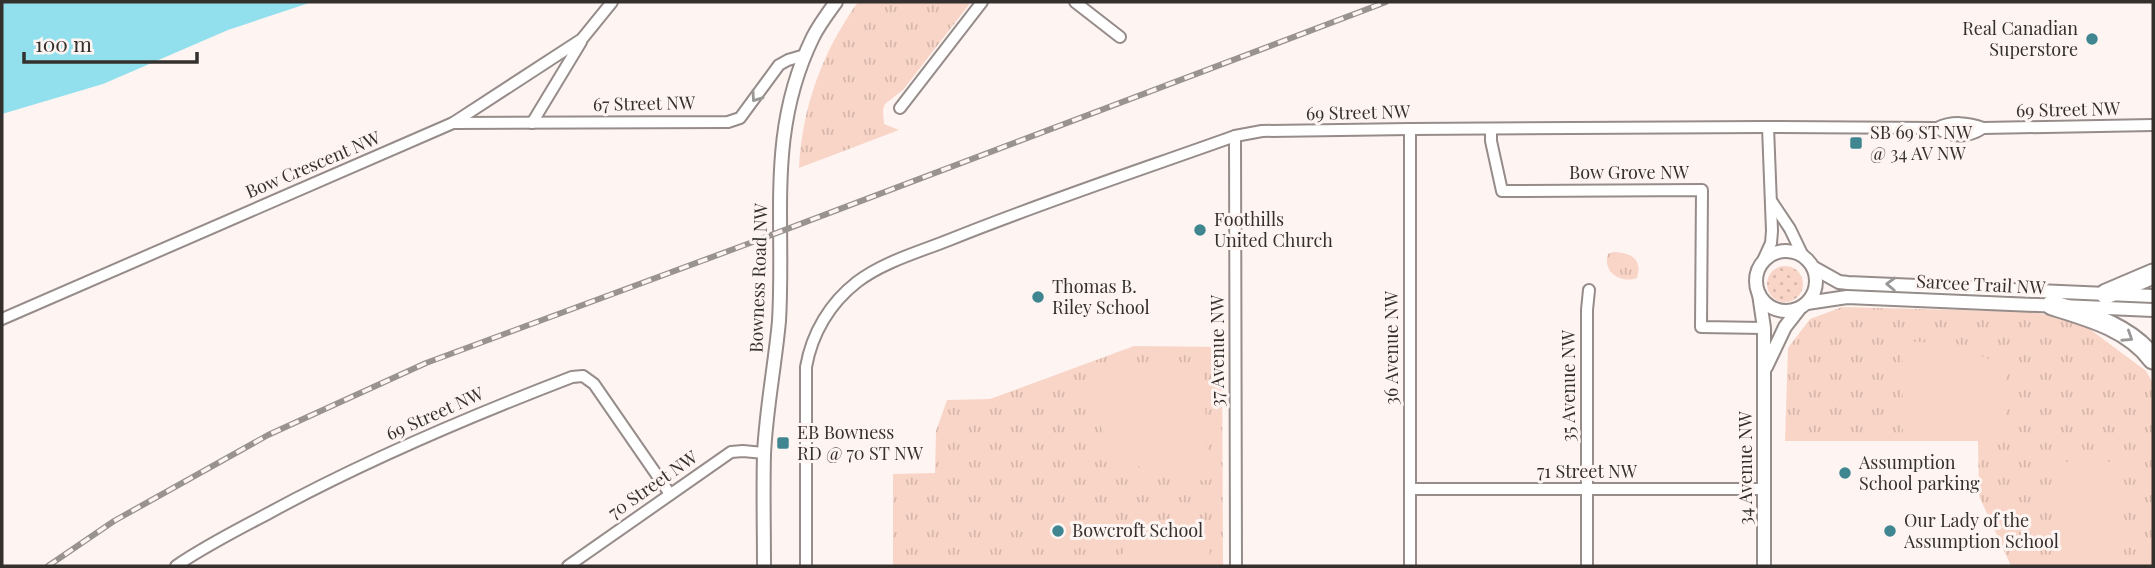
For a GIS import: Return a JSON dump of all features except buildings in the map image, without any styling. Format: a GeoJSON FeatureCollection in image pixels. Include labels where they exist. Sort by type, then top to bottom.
{"type":"FeatureCollection","features":[{"type":"Feature","properties":{"kind":"highway"},"geometry":{"type":"LineString","coordinates":[[2106,294],[2153,274]]}},
{"type":"Feature","properties":{"kind":"highway"},"geometry":{"type":"LineString","coordinates":[[2052,305],[2109,326],[2139,344],[2153,359]]}},
{"type":"Feature","properties":{"kind":"street","name":"Bow Crescent NW"},"geometry":{"type":"LineString","coordinates":[[2,319],[453,123],[582,39],[612,2]]}},
{"type":"Feature","properties":{"kind":"street","name":"Bowness Road NW"},"geometry":{"type":"LineString","coordinates":[[764,566],[764,453],[781,277],[780,159],[791,96],[805,55],[814,35],[836,2]]}},
{"type":"Feature","properties":{"kind":"street"},"geometry":{"type":"LineString","coordinates":[[900,108],[982,2]]}},
{"type":"Feature","properties":{"kind":"street"},"geometry":{"type":"LineString","coordinates":[[1075,2],[1120,37]]}},
{"type":"Feature","properties":{"kind":"street"},"geometry":{"type":"LineString","coordinates":[[533,123],[582,39]]}},
{"type":"Feature","properties":{"kind":"street","name":"67 Street NW"},"geometry":{"type":"LineString","coordinates":[[453,123],[729,121],[740,118],[779,65],[805,55]]}},
{"type":"Feature","properties":{"kind":"street","name":"69 Street NW"},"geometry":{"type":"LineString","coordinates":[[806,566],[804,379],[812,342],[824,319],[848,290],[878,269],[979,228],[1235,136],[1262,131],[1410,129],[1937,128],[1947,123],[1973,124],[1983,128],[2153,125]]}},
{"type":"Feature","properties":{"kind":"street"},"geometry":{"type":"LineString","coordinates":[[1768,127],[1771,243],[1757,276],[1759,294],[1772,308],[1790,311],[1803,306],[1816,287],[1816,278],[1811,265],[1772,202]]}},
{"type":"Feature","properties":{"kind":"street","name":"36 Avenue NW"},"geometry":{"type":"LineString","coordinates":[[1410,129],[1410,566]]}},
{"type":"Feature","properties":{"kind":"street","name":"Bow Grove NW"},"geometry":{"type":"LineString","coordinates":[[1491,130],[1502,191],[1702,190],[1701,327],[1764,328]]}},
{"type":"Feature","properties":{"kind":"street","name":"37 Avenue NW"},"geometry":{"type":"LineString","coordinates":[[1235,136],[1236,566]]}},
{"type":"Feature","properties":{"kind":"street"},"geometry":{"type":"LineString","coordinates":[[1760,267],[1774,254],[1783,252],[1801,255],[1811,265]]}},
{"type":"Feature","properties":{"kind":"street","name":"Sarcee Trail NW"},"geometry":{"type":"LineString","coordinates":[[1811,265],[1839,282],[1848,283],[2153,296]]}},
{"type":"Feature","properties":{"kind":"street","name":"35 Avenue NW"},"geometry":{"type":"LineString","coordinates":[[1587,566],[1589,290]]}},
{"type":"Feature","properties":{"kind":"street","name":"34 Avenue NW"},"geometry":{"type":"LineString","coordinates":[[1759,294],[1764,328],[1765,370],[1763,566]]}},
{"type":"Feature","properties":{"kind":"street","name":"Sarcee Trail NW"},"geometry":{"type":"LineString","coordinates":[[1803,306],[1847,297],[2153,310]]}},
{"type":"Feature","properties":{"kind":"street","name":"34 Avenue NW"},"geometry":{"type":"LineString","coordinates":[[1765,370],[1785,327],[1803,306]]}},
{"type":"Feature","properties":{"kind":"street","name":"69 Street NW"},"geometry":{"type":"LineString","coordinates":[[176,566],[303,494],[424,436],[572,377],[583,376],[594,384],[670,494]]}},
{"type":"Feature","properties":{"kind":"street","name":"70 Street NW"},"geometry":{"type":"LineString","coordinates":[[568,566],[731,452],[764,453]]}},
{"type":"Feature","properties":{"kind":"street","name":"71 Street NW"},"geometry":{"type":"LineString","coordinates":[[1410,489],[1763,489]]}},
{"type":"Feature","properties":{"kind":"green space"},"geometry":{"type":"Polygon","coordinates":[[[858,2],[971,2],[903,90],[885,104],[884,124],[899,130],[799,168],[804,124],[816,81],[834,41],[858,2]]]}},
{"type":"Feature","properties":{"kind":"green space"},"geometry":{"type":"Polygon","coordinates":[[[1625,253],[1637,261],[1637,278],[1619,278],[1610,271],[1607,260],[1608,254],[1625,253]]]}},
{"type":"Feature","properties":{"kind":"green space"},"geometry":{"type":"Polygon","coordinates":[[[1785,266],[1798,271],[1803,284],[1798,297],[1785,302],[1772,297],[1767,284],[1772,271],[1785,266]]]}},
{"type":"Feature","properties":{"kind":"green space"},"geometry":{"type":"Polygon","coordinates":[[[1842,307],[2035,312],[2087,327],[2146,371],[2153,383],[2153,566],[2011,566],[1979,496],[1978,441],[1785,441],[1788,348],[1810,319],[1842,307]]]}},
{"type":"Feature","properties":{"kind":"green space"},"geometry":{"type":"Polygon","coordinates":[[[1902,341],[1957,344],[2005,367],[2005,439],[1909,438],[1903,432],[1902,341]]]}},
{"type":"Feature","properties":{"kind":"green space"},"geometry":{"type":"Polygon","coordinates":[[[1134,346],[1222,347],[1223,566],[893,566],[893,474],[935,473],[936,431],[947,400],[990,399],[1134,346]]]}},
{"type":"Feature","properties":{"kind":"green space"},"geometry":{"type":"Polygon","coordinates":[[[1198,364],[1204,372],[1208,480],[1183,480],[1159,475],[1139,466],[1121,453],[1096,416],[1090,393],[1088,368],[1198,364]]]}},
{"type":"Feature","properties":{"kind":"green space"},"geometry":{"type":"Polygon","coordinates":[[[2057,462],[2123,462],[2122,566],[2057,566],[2057,462]]]}},
{"type":"Feature","properties":{"kind":"green space"},"geometry":{"type":"Polygon","coordinates":[[[1209,521],[1210,566],[1112,566],[1129,547],[1149,533],[1185,522],[1209,521]]]}},
{"type":"Feature","properties":{"kind":"water"},"geometry":{"type":"Polygon","coordinates":[[[2,2],[312,2],[228,30],[103,84],[2,114],[2,2]]]}},
{"type":"Feature","properties":{"kind":"railway"},"geometry":{"type":"LineString","coordinates":[[48,566],[114,521],[268,435],[426,363],[1386,2]]}},
{"type":"Feature","properties":{"kind":"place","name":"Real Canadian Superstore"},"geometry":{"type":"Point","coordinates":[2092,39]}},
{"type":"Feature","properties":{"kind":"place","name":"SB 69 ST NW @ 34 AV NW"},"geometry":{"type":"Point","coordinates":[1856,143]}},
{"type":"Feature","properties":{"kind":"place","name":"Foothills United Church"},"geometry":{"type":"Point","coordinates":[1200,230]}},
{"type":"Feature","properties":{"kind":"place","name":"Thomas B. Riley School"},"geometry":{"type":"Point","coordinates":[1038,297]}},
{"type":"Feature","properties":{"kind":"place","name":"EB Bowness RD @ 70 ST NW"},"geometry":{"type":"Point","coordinates":[783,443]}},
{"type":"Feature","properties":{"kind":"place","name":"Assumption School parking"},"geometry":{"type":"Point","coordinates":[1845,473]}},
{"type":"Feature","properties":{"kind":"place","name":"Bowcroft School"},"geometry":{"type":"Point","coordinates":[1058,531]}},
{"type":"Feature","properties":{"kind":"place","name":"Our Lady of the Assumption School"},"geometry":{"type":"Point","coordinates":[1890,531]}}]}
